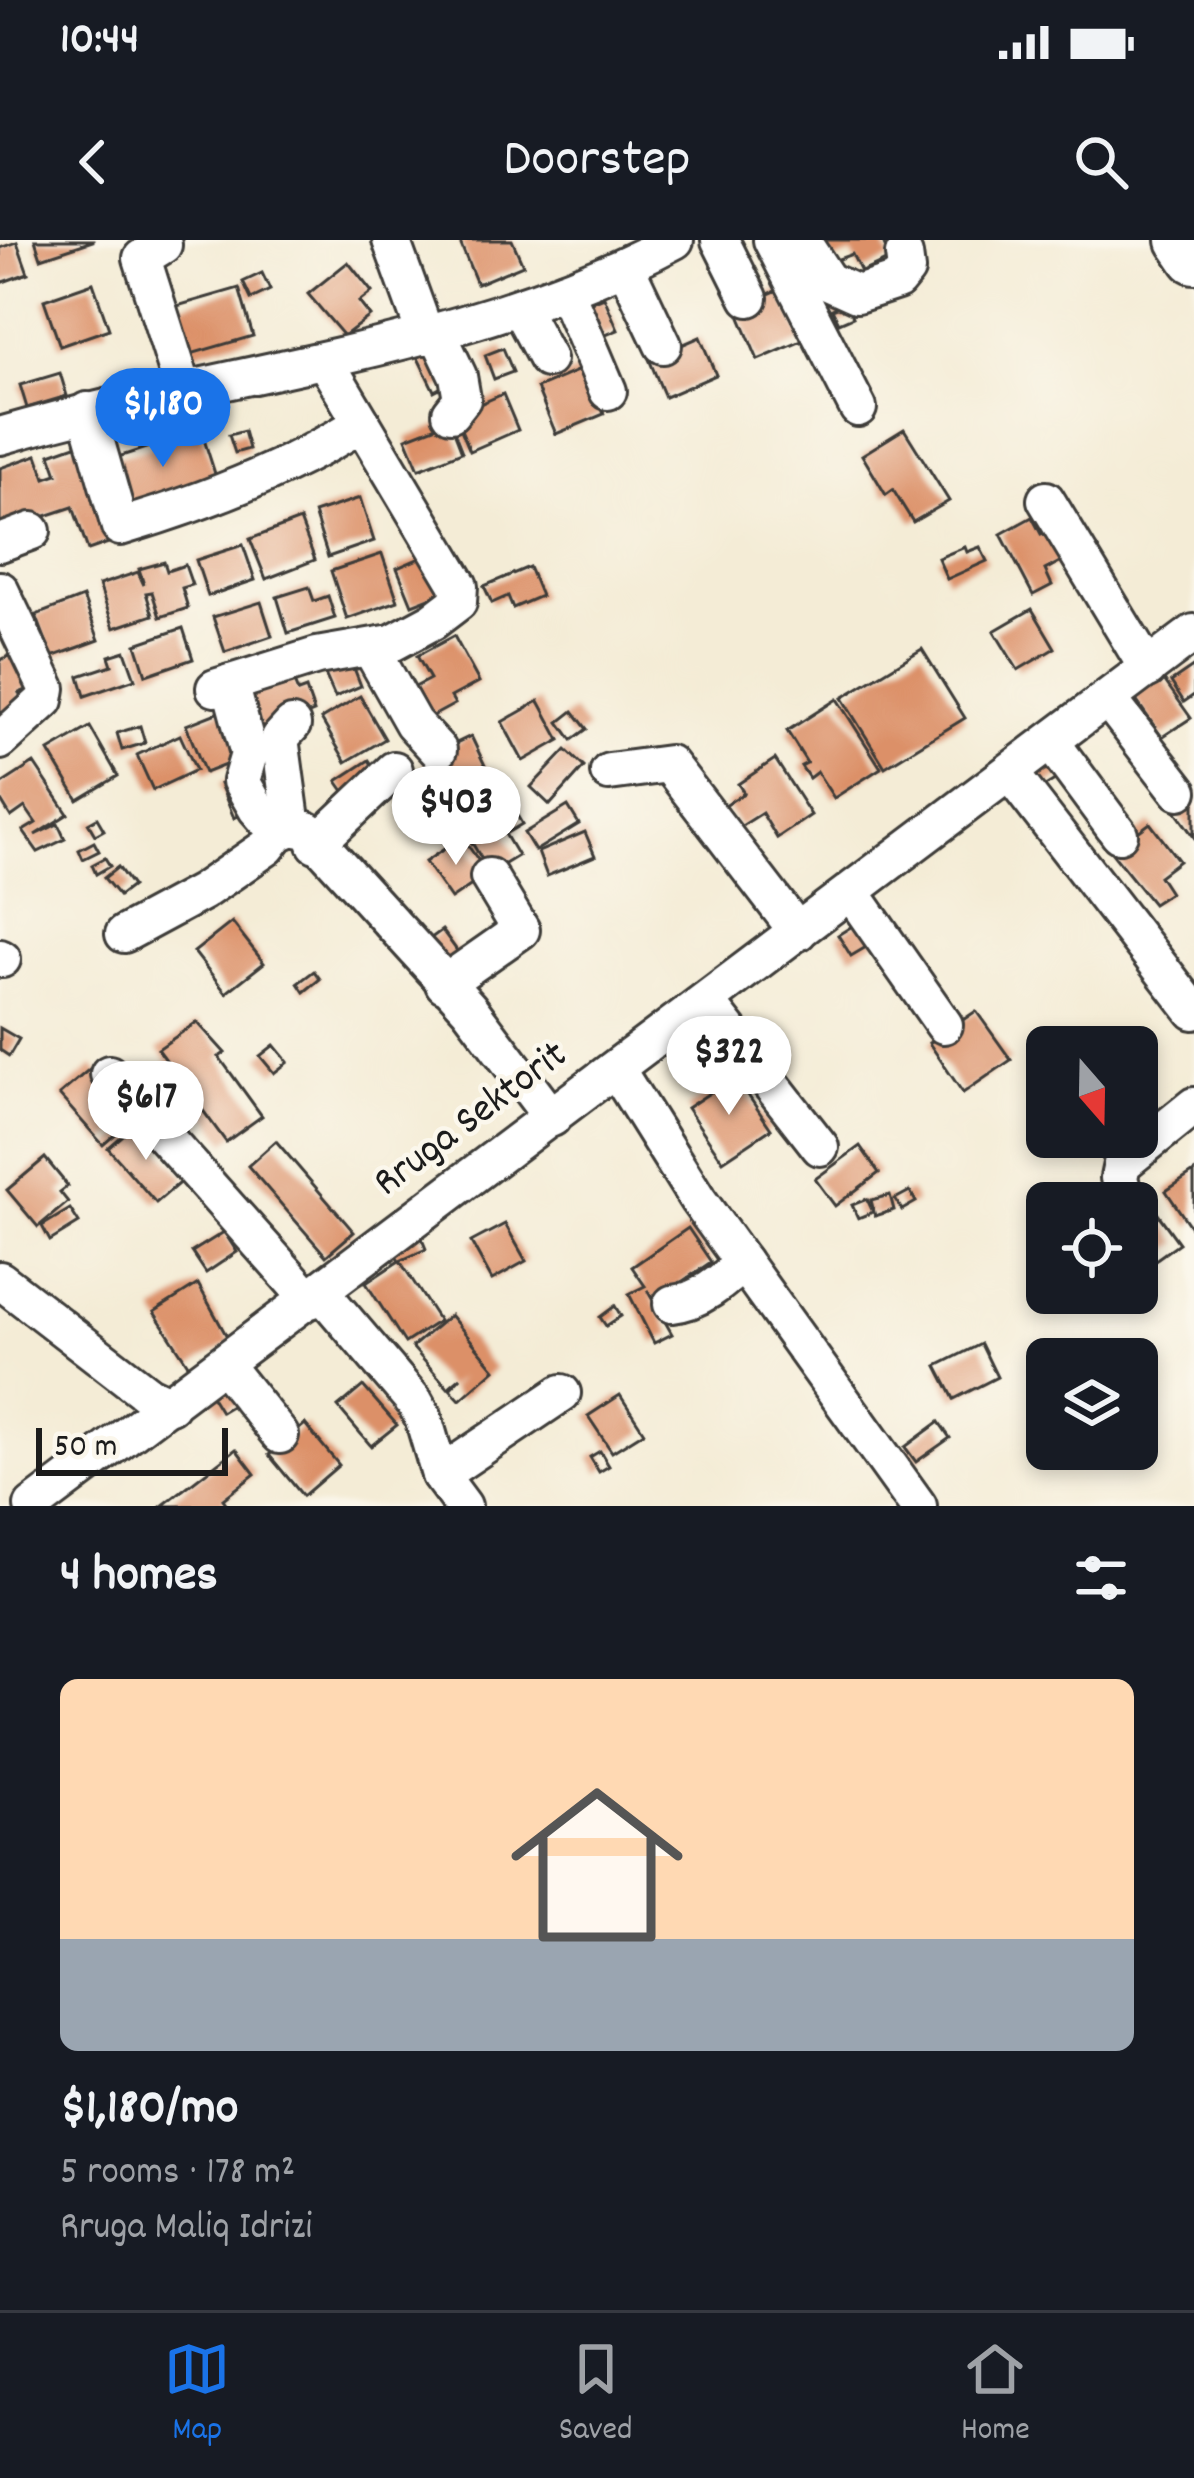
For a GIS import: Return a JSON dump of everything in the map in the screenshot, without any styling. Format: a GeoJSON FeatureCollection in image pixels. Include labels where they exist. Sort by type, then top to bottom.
{"type":"FeatureCollection","features":[{"type":"Feature","properties":{"kind":"main road"},"geometry":{"type":"LineString","coordinates":[[1181,240],[1194,259]]}},
{"type":"Feature","properties":{"kind":"street"},"geometry":{"type":"LineString","coordinates":[[391,240],[431,334],[461,383],[462,399],[452,413]]}},
{"type":"Feature","properties":{"kind":"street"},"geometry":{"type":"LineString","coordinates":[[0,436],[182,388],[325,361],[431,334],[565,290],[675,240]]}},
{"type":"Feature","properties":{"kind":"street"},"geometry":{"type":"LineString","coordinates":[[720,240],[749,298]]}},
{"type":"Feature","properties":{"kind":"street"},"geometry":{"type":"LineString","coordinates":[[772,240],[857,408]]}},
{"type":"Feature","properties":{"kind":"street"},"geometry":{"type":"LineString","coordinates":[[801,240],[828,281],[857,294],[897,281],[906,269],[904,255]]}},
{"type":"Feature","properties":{"kind":"street"},"geometry":{"type":"LineString","coordinates":[[163,245],[142,258],[182,388]]}},
{"type":"Feature","properties":{"kind":"street"},"geometry":{"type":"LineString","coordinates":[[625,265],[663,345]]}},
{"type":"Feature","properties":{"kind":"street"},"geometry":{"type":"LineString","coordinates":[[565,290],[608,392]]}},
{"type":"Feature","properties":{"kind":"street"},"geometry":{"type":"LineString","coordinates":[[520,307],[547,359]]}},
{"type":"Feature","properties":{"kind":"street"},"geometry":{"type":"LineString","coordinates":[[325,361],[459,586],[458,602],[415,632],[223,685],[249,754],[241,781],[257,809],[295,834],[375,903],[469,1008],[552,1118]]}},
{"type":"Feature","properties":{"kind":"street"},"geometry":{"type":"LineString","coordinates":[[87,411],[120,527],[196,503],[337,440],[362,423]]}},
{"type":"Feature","properties":{"kind":"street"},"geometry":{"type":"LineString","coordinates":[[1046,500],[1148,669]]}},
{"type":"Feature","properties":{"kind":"street"},"geometry":{"type":"LineString","coordinates":[[0,590],[47,688],[45,700],[0,741]]}},
{"type":"Feature","properties":{"kind":"street","name":"Rruga Sektorit"},"geometry":{"type":"LineString","coordinates":[[35,1506],[1192,638]]}},
{"type":"Feature","properties":{"kind":"street"},"geometry":{"type":"LineString","coordinates":[[363,648],[412,723],[438,750]]}},
{"type":"Feature","properties":{"kind":"street"},"geometry":{"type":"LineString","coordinates":[[1108,699],[1180,791]]}},
{"type":"Feature","properties":{"kind":"street"},"geometry":{"type":"LineString","coordinates":[[292,725],[280,739],[295,834]]}},
{"type":"Feature","properties":{"kind":"street"},"geometry":{"type":"LineString","coordinates":[[1051,742],[1119,834]]}},
{"type":"Feature","properties":{"kind":"street"},"geometry":{"type":"LineString","coordinates":[[609,772],[669,764],[798,932]]}},
{"type":"Feature","properties":{"kind":"street"},"geometry":{"type":"LineString","coordinates":[[124,934],[202,892],[394,770]]}},
{"type":"Feature","properties":{"kind":"street"},"geometry":{"type":"LineString","coordinates":[[1010,773],[1194,1011]]}},
{"type":"Feature","properties":{"kind":"street"},"geometry":{"type":"LineString","coordinates":[[444,984],[521,930],[489,877]]}},
{"type":"Feature","properties":{"kind":"street"},"geometry":{"type":"LineString","coordinates":[[851,892],[944,1025]]}},
{"type":"Feature","properties":{"kind":"street"},"geometry":{"type":"LineString","coordinates":[[706,1001],[820,1147]]}},
{"type":"Feature","properties":{"kind":"street"},"geometry":{"type":"LineString","coordinates":[[616,1069],[698,1200],[918,1506]]}},
{"type":"Feature","properties":{"kind":"street"},"geometry":{"type":"LineString","coordinates":[[109,1074],[414,1400],[424,1417],[440,1475],[463,1506]]}},
{"type":"Feature","properties":{"kind":"street"},"geometry":{"type":"LineString","coordinates":[[1120,1182],[1122,1164],[1194,1106]]}},
{"type":"Feature","properties":{"kind":"street"},"geometry":{"type":"LineString","coordinates":[[672,1304],[694,1298],[742,1261]]}},
{"type":"Feature","properties":{"kind":"street"},"geometry":{"type":"LineString","coordinates":[[0,1280],[149,1395],[170,1406]]}},
{"type":"Feature","properties":{"kind":"street"},"geometry":{"type":"LineString","coordinates":[[224,1365],[280,1435]]}},
{"type":"Feature","properties":{"kind":"street"},"geometry":{"type":"LineString","coordinates":[[440,1475],[562,1393]]}},
{"type":"Feature","properties":{"kind":"building"},"geometry":{"type":"Polygon","coordinates":[[[35,240],[93,240],[93,241],[41,258],[35,240]]]}},
{"type":"Feature","properties":{"kind":"building"},"geometry":{"type":"Polygon","coordinates":[[[459,240],[512,240],[523,265],[477,284],[459,240]]]}},
{"type":"Feature","properties":{"kind":"building"},"geometry":{"type":"Polygon","coordinates":[[[824,240],[882,240],[890,259],[861,272],[852,254],[833,261],[824,240]]]}},
{"type":"Feature","properties":{"kind":"building"},"geometry":{"type":"Polygon","coordinates":[[[17,242],[28,273],[0,283],[0,248],[17,242]]]}},
{"type":"Feature","properties":{"kind":"building"},"geometry":{"type":"Polygon","coordinates":[[[348,262],[372,292],[359,302],[370,316],[344,336],[308,294],[348,262]]]}},
{"type":"Feature","properties":{"kind":"building"},"geometry":{"type":"Polygon","coordinates":[[[262,273],[270,290],[251,299],[243,282],[262,273]]]}},
{"type":"Feature","properties":{"kind":"building"},"geometry":{"type":"Polygon","coordinates":[[[93,283],[109,329],[60,346],[44,300],[93,283]]]}},
{"type":"Feature","properties":{"kind":"building"},"geometry":{"type":"Polygon","coordinates":[[[239,288],[253,336],[191,354],[177,306],[239,288]]]}},
{"type":"Feature","properties":{"kind":"building"},"geometry":{"type":"Polygon","coordinates":[[[780,289],[802,341],[758,360],[736,308],[780,289]]]}},
{"type":"Feature","properties":{"kind":"building"},"geometry":{"type":"Polygon","coordinates":[[[604,297],[618,330],[601,337],[587,304],[604,297]]]}},
{"type":"Feature","properties":{"kind":"building"},"geometry":{"type":"Polygon","coordinates":[[[847,303],[853,317],[839,323],[832,309],[847,303]]]}},
{"type":"Feature","properties":{"kind":"building"},"geometry":{"type":"Polygon","coordinates":[[[700,337],[716,375],[665,397],[649,359],[700,337]]]}},
{"type":"Feature","properties":{"kind":"building"},"geometry":{"type":"Polygon","coordinates":[[[433,346],[451,382],[434,391],[416,354],[433,346]]]}},
{"type":"Feature","properties":{"kind":"building"},"geometry":{"type":"Polygon","coordinates":[[[503,348],[513,372],[494,379],[485,355],[503,348]]]}},
{"type":"Feature","properties":{"kind":"building"},"geometry":{"type":"Polygon","coordinates":[[[584,368],[604,414],[556,434],[537,388],[584,368]]]}},
{"type":"Feature","properties":{"kind":"building"},"geometry":{"type":"Polygon","coordinates":[[[60,373],[67,396],[27,408],[20,385],[60,373]]]}},
{"type":"Feature","properties":{"kind":"building"},"geometry":{"type":"Polygon","coordinates":[[[503,394],[518,430],[470,451],[455,415],[503,394]]]}},
{"type":"Feature","properties":{"kind":"building"},"geometry":{"type":"Polygon","coordinates":[[[450,421],[462,452],[419,469],[406,438],[450,421]]]}},
{"type":"Feature","properties":{"kind":"building"},"geometry":{"type":"Polygon","coordinates":[[[904,429],[949,501],[913,522],[893,490],[886,495],[862,455],[904,429]]]}},
{"type":"Feature","properties":{"kind":"building"},"geometry":{"type":"Polygon","coordinates":[[[201,430],[217,480],[125,509],[109,460],[201,430]]]}},
{"type":"Feature","properties":{"kind":"building"},"geometry":{"type":"Polygon","coordinates":[[[244,431],[249,449],[235,453],[229,435],[244,431]]]}},
{"type":"Feature","properties":{"kind":"building"},"geometry":{"type":"Polygon","coordinates":[[[84,442],[117,540],[88,550],[73,507],[0,531],[0,468],[37,455],[45,478],[57,474],[50,454],[84,442]]]}},
{"type":"Feature","properties":{"kind":"building"},"geometry":{"type":"Polygon","coordinates":[[[360,498],[374,541],[328,557],[314,513],[360,498]]]}},
{"type":"Feature","properties":{"kind":"building"},"geometry":{"type":"Polygon","coordinates":[[[1032,517],[1041,534],[1054,528],[1069,557],[1045,570],[1052,585],[1033,595],[1001,534],[1032,517]]]}},
{"type":"Feature","properties":{"kind":"building"},"geometry":{"type":"Polygon","coordinates":[[[300,520],[315,560],[266,579],[250,539],[300,520]]]}},
{"type":"Feature","properties":{"kind":"building"},"geometry":{"type":"Polygon","coordinates":[[[243,545],[255,580],[208,596],[196,560],[243,545]]]}},
{"type":"Feature","properties":{"kind":"building"},"geometry":{"type":"Polygon","coordinates":[[[965,547],[967,552],[980,547],[987,561],[947,579],[938,558],[965,547]]]}},
{"type":"Feature","properties":{"kind":"building"},"geometry":{"type":"Polygon","coordinates":[[[434,552],[450,590],[412,605],[397,568],[434,552]]]}},
{"type":"Feature","properties":{"kind":"building"},"geometry":{"type":"Polygon","coordinates":[[[382,554],[398,601],[347,619],[331,571],[382,554]]]}},
{"type":"Feature","properties":{"kind":"building"},"geometry":{"type":"Polygon","coordinates":[[[164,562],[167,571],[185,565],[192,585],[182,588],[188,608],[160,617],[152,592],[146,593],[153,615],[114,628],[99,585],[138,572],[144,585],[139,569],[164,562]]]}},
{"type":"Feature","properties":{"kind":"building"},"geometry":{"type":"Polygon","coordinates":[[[529,567],[541,596],[513,608],[508,596],[492,603],[484,586],[529,567]]]}},
{"type":"Feature","properties":{"kind":"building"},"geometry":{"type":"Polygon","coordinates":[[[309,587],[314,601],[328,596],[335,618],[288,633],[277,597],[309,587]]]}},
{"type":"Feature","properties":{"kind":"building"},"geometry":{"type":"Polygon","coordinates":[[[83,597],[99,640],[52,657],[36,615],[83,597]]]}},
{"type":"Feature","properties":{"kind":"building"},"geometry":{"type":"Polygon","coordinates":[[[261,602],[272,636],[225,652],[213,617],[261,602]]]}},
{"type":"Feature","properties":{"kind":"building"},"geometry":{"type":"Polygon","coordinates":[[[1032,609],[1055,648],[1018,670],[994,631],[1032,609]]]}},
{"type":"Feature","properties":{"kind":"building"},"geometry":{"type":"Polygon","coordinates":[[[183,628],[193,659],[146,675],[136,644],[183,628]]]}},
{"type":"Feature","properties":{"kind":"building"},"geometry":{"type":"Polygon","coordinates":[[[454,636],[479,682],[451,697],[455,704],[431,717],[415,687],[430,679],[417,656],[454,636]]]}},
{"type":"Feature","properties":{"kind":"building"},"geometry":{"type":"Polygon","coordinates":[[[922,649],[965,718],[885,767],[842,698],[922,649]]]}},
{"type":"Feature","properties":{"kind":"building"},"geometry":{"type":"Polygon","coordinates":[[[125,651],[135,679],[85,696],[79,676],[112,665],[109,656],[125,651]]]}},
{"type":"Feature","properties":{"kind":"building"},"geometry":{"type":"Polygon","coordinates":[[[19,652],[34,687],[19,693],[24,704],[0,714],[0,660],[19,652]]]}},
{"type":"Feature","properties":{"kind":"building"},"geometry":{"type":"Polygon","coordinates":[[[352,663],[361,686],[335,697],[325,674],[352,663]]]}},
{"type":"Feature","properties":{"kind":"building"},"geometry":{"type":"Polygon","coordinates":[[[1194,666],[1194,695],[1184,702],[1171,682],[1194,666]]]}},
{"type":"Feature","properties":{"kind":"building"},"geometry":{"type":"Polygon","coordinates":[[[1159,673],[1191,718],[1162,737],[1131,693],[1159,673]]]}},
{"type":"Feature","properties":{"kind":"building"},"geometry":{"type":"Polygon","coordinates":[[[292,677],[298,692],[306,689],[314,712],[262,733],[247,694],[292,677]]]}},
{"type":"Feature","properties":{"kind":"building"},"geometry":{"type":"Polygon","coordinates":[[[360,696],[385,739],[346,762],[321,719],[360,696]]]}},
{"type":"Feature","properties":{"kind":"building"},"geometry":{"type":"Polygon","coordinates":[[[837,699],[881,768],[834,798],[817,772],[809,778],[801,766],[807,763],[787,731],[837,699]]]}},
{"type":"Feature","properties":{"kind":"building"},"geometry":{"type":"Polygon","coordinates":[[[539,701],[560,740],[523,761],[502,722],[539,701]]]}},
{"type":"Feature","properties":{"kind":"building"},"geometry":{"type":"Polygon","coordinates":[[[224,710],[243,758],[205,773],[186,725],[224,710]]]}},
{"type":"Feature","properties":{"kind":"building"},"geometry":{"type":"Polygon","coordinates":[[[573,711],[587,729],[572,740],[559,722],[573,711]]]}},
{"type":"Feature","properties":{"kind":"building"},"geometry":{"type":"Polygon","coordinates":[[[140,726],[145,743],[122,750],[117,733],[140,726]]]}},
{"type":"Feature","properties":{"kind":"building"},"geometry":{"type":"Polygon","coordinates":[[[90,727],[118,776],[78,800],[49,751],[90,727]]]}},
{"type":"Feature","properties":{"kind":"building"},"geometry":{"type":"Polygon","coordinates":[[[180,735],[196,770],[153,790],[137,755],[180,735]]]}},
{"type":"Feature","properties":{"kind":"building"},"geometry":{"type":"Polygon","coordinates":[[[471,736],[490,776],[442,799],[423,759],[471,736]]]}},
{"type":"Feature","properties":{"kind":"building"},"geometry":{"type":"Polygon","coordinates":[[[566,750],[584,767],[550,805],[531,787],[566,750]]]}},
{"type":"Feature","properties":{"kind":"building"},"geometry":{"type":"Polygon","coordinates":[[[1057,753],[1068,772],[1040,789],[1029,771],[1057,753]]]}},
{"type":"Feature","properties":{"kind":"building"},"geometry":{"type":"Polygon","coordinates":[[[775,759],[811,815],[777,838],[762,813],[740,827],[725,805],[744,793],[738,784],[775,759]]]}},
{"type":"Feature","properties":{"kind":"building"},"geometry":{"type":"Polygon","coordinates":[[[369,760],[380,777],[349,798],[337,781],[369,760]]]}},
{"type":"Feature","properties":{"kind":"building"},"geometry":{"type":"Polygon","coordinates":[[[34,763],[68,814],[35,835],[58,824],[65,839],[38,852],[23,831],[36,823],[25,807],[11,817],[0,799],[0,785],[34,763]]]}},
{"type":"Feature","properties":{"kind":"building"},"geometry":{"type":"Polygon","coordinates":[[[234,778],[247,812],[234,818],[220,784],[234,778]]]}},
{"type":"Feature","properties":{"kind":"building"},"geometry":{"type":"Polygon","coordinates":[[[1194,793],[1194,837],[1173,808],[1194,793]]]}},
{"type":"Feature","properties":{"kind":"building"},"geometry":{"type":"Polygon","coordinates":[[[510,803],[522,824],[505,834],[518,856],[490,873],[465,831],[510,803]]]}},
{"type":"Feature","properties":{"kind":"building"},"geometry":{"type":"Polygon","coordinates":[[[568,806],[579,824],[535,851],[524,833],[568,806]]]}},
{"type":"Feature","properties":{"kind":"building"},"geometry":{"type":"Polygon","coordinates":[[[97,818],[104,830],[95,835],[88,823],[97,818]]]}},
{"type":"Feature","properties":{"kind":"building"},"geometry":{"type":"Polygon","coordinates":[[[1150,823],[1179,861],[1159,876],[1170,893],[1153,904],[1111,852],[1150,823]]]}},
{"type":"Feature","properties":{"kind":"building"},"geometry":{"type":"Polygon","coordinates":[[[585,832],[595,856],[547,876],[538,852],[585,832]]]}},
{"type":"Feature","properties":{"kind":"building"},"geometry":{"type":"Polygon","coordinates":[[[462,837],[488,874],[451,899],[425,862],[462,837]]]}},
{"type":"Feature","properties":{"kind":"building"},"geometry":{"type":"Polygon","coordinates":[[[94,842],[99,851],[83,859],[79,850],[94,842]]]}},
{"type":"Feature","properties":{"kind":"building"},"geometry":{"type":"Polygon","coordinates":[[[105,858],[110,866],[96,874],[92,865],[105,858]]]}},
{"type":"Feature","properties":{"kind":"building"},"geometry":{"type":"Polygon","coordinates":[[[118,867],[132,886],[119,896],[104,878],[118,867]]]}},
{"type":"Feature","properties":{"kind":"building"},"geometry":{"type":"Polygon","coordinates":[[[865,918],[878,940],[851,956],[838,935],[865,918]]]}},
{"type":"Feature","properties":{"kind":"building"},"geometry":{"type":"Polygon","coordinates":[[[232,922],[264,963],[226,993],[194,952],[232,922]]]}},
{"type":"Feature","properties":{"kind":"building"},"geometry":{"type":"Polygon","coordinates":[[[442,930],[463,959],[445,972],[423,944],[442,930]]]}},
{"type":"Feature","properties":{"kind":"building"},"geometry":{"type":"Polygon","coordinates":[[[314,971],[320,979],[304,992],[298,983],[314,971]]]}},
{"type":"Feature","properties":{"kind":"building"},"geometry":{"type":"Polygon","coordinates":[[[976,1011],[1011,1060],[963,1093],[929,1043],[976,1011]]]}},
{"type":"Feature","properties":{"kind":"building"},"geometry":{"type":"Polygon","coordinates":[[[197,1022],[225,1053],[219,1057],[262,1116],[226,1142],[158,1049],[197,1022]]]}},
{"type":"Feature","properties":{"kind":"building"},"geometry":{"type":"Polygon","coordinates":[[[0,1028],[19,1039],[9,1056],[0,1050],[0,1028]]]}},
{"type":"Feature","properties":{"kind":"building"},"geometry":{"type":"Polygon","coordinates":[[[274,1045],[288,1062],[274,1073],[260,1056],[274,1045]]]}},
{"type":"Feature","properties":{"kind":"building"},"geometry":{"type":"Polygon","coordinates":[[[93,1066],[136,1116],[103,1145],[59,1095],[93,1066]]]}},
{"type":"Feature","properties":{"kind":"building"},"geometry":{"type":"Polygon","coordinates":[[[735,1076],[771,1129],[723,1161],[687,1108],[735,1076]]]}},
{"type":"Feature","properties":{"kind":"building"},"geometry":{"type":"Polygon","coordinates":[[[137,1123],[185,1178],[156,1203],[108,1148],[137,1123]]]}},
{"type":"Feature","properties":{"kind":"building"},"geometry":{"type":"Polygon","coordinates":[[[276,1141],[354,1232],[326,1256],[248,1166],[276,1141]]]}},
{"type":"Feature","properties":{"kind":"building"},"geometry":{"type":"Polygon","coordinates":[[[860,1146],[879,1173],[835,1206],[815,1179],[860,1146]]]}},
{"type":"Feature","properties":{"kind":"building"},"geometry":{"type":"Polygon","coordinates":[[[45,1158],[68,1186],[60,1192],[68,1202],[38,1227],[7,1190],[45,1158]]]}},
{"type":"Feature","properties":{"kind":"building"},"geometry":{"type":"Polygon","coordinates":[[[1194,1172],[1194,1223],[1190,1226],[1166,1191],[1194,1172]]]}},
{"type":"Feature","properties":{"kind":"building"},"geometry":{"type":"Polygon","coordinates":[[[910,1191],[916,1202],[902,1210],[895,1199],[910,1191]]]}},
{"type":"Feature","properties":{"kind":"building"},"geometry":{"type":"Polygon","coordinates":[[[890,1195],[894,1210],[875,1216],[871,1200],[890,1195]]]}},
{"type":"Feature","properties":{"kind":"building"},"geometry":{"type":"Polygon","coordinates":[[[867,1199],[873,1212],[858,1218],[852,1205],[867,1199]]]}},
{"type":"Feature","properties":{"kind":"building"},"geometry":{"type":"Polygon","coordinates":[[[70,1209],[79,1223],[50,1241],[42,1226],[70,1209]]]}},
{"type":"Feature","properties":{"kind":"building"},"geometry":{"type":"Polygon","coordinates":[[[1158,1214],[1179,1243],[1158,1258],[1158,1214]]]}},
{"type":"Feature","properties":{"kind":"building"},"geometry":{"type":"Polygon","coordinates":[[[505,1224],[526,1261],[492,1280],[471,1242],[505,1224]]]}},
{"type":"Feature","properties":{"kind":"building"},"geometry":{"type":"Polygon","coordinates":[[[688,1228],[711,1262],[655,1300],[647,1290],[672,1334],[654,1343],[629,1294],[645,1286],[632,1267],[688,1228]]]}},
{"type":"Feature","properties":{"kind":"building"},"geometry":{"type":"Polygon","coordinates":[[[224,1232],[237,1252],[206,1273],[192,1252],[224,1232]]]}},
{"type":"Feature","properties":{"kind":"building"},"geometry":{"type":"Polygon","coordinates":[[[419,1232],[426,1249],[400,1261],[439,1321],[405,1343],[366,1283],[399,1261],[389,1245],[419,1232]]]}},
{"type":"Feature","properties":{"kind":"building"},"geometry":{"type":"Polygon","coordinates":[[[198,1284],[230,1342],[190,1367],[154,1312],[198,1284]]]}},
{"type":"Feature","properties":{"kind":"building"},"geometry":{"type":"Polygon","coordinates":[[[615,1306],[621,1316],[606,1326],[600,1317],[615,1306]]]}},
{"type":"Feature","properties":{"kind":"building"},"geometry":{"type":"Polygon","coordinates":[[[450,1315],[495,1369],[460,1400],[450,1389],[461,1377],[448,1388],[412,1347],[450,1315]]]}},
{"type":"Feature","properties":{"kind":"building"},"geometry":{"type":"Polygon","coordinates":[[[981,1344],[997,1377],[954,1399],[937,1366],[981,1344]]]}},
{"type":"Feature","properties":{"kind":"building"},"geometry":{"type":"Polygon","coordinates":[[[227,1377],[241,1400],[221,1412],[207,1389],[227,1377]]]}},
{"type":"Feature","properties":{"kind":"building"},"geometry":{"type":"Polygon","coordinates":[[[363,1386],[397,1425],[371,1446],[338,1407],[363,1386]]]}},
{"type":"Feature","properties":{"kind":"building"},"geometry":{"type":"Polygon","coordinates":[[[620,1395],[644,1432],[612,1452],[588,1416],[620,1395]]]}},
{"type":"Feature","properties":{"kind":"building"},"geometry":{"type":"Polygon","coordinates":[[[939,1422],[950,1438],[916,1462],[905,1447],[939,1422]]]}},
{"type":"Feature","properties":{"kind":"building"},"geometry":{"type":"Polygon","coordinates":[[[305,1424],[339,1465],[303,1496],[269,1455],[305,1424]]]}},
{"type":"Feature","properties":{"kind":"building"},"geometry":{"type":"Polygon","coordinates":[[[236,1449],[255,1474],[223,1499],[228,1506],[162,1506],[236,1449]]]}},
{"type":"Feature","properties":{"kind":"building"},"geometry":{"type":"Polygon","coordinates":[[[600,1451],[609,1466],[599,1472],[590,1457],[600,1451]]]}}]}
